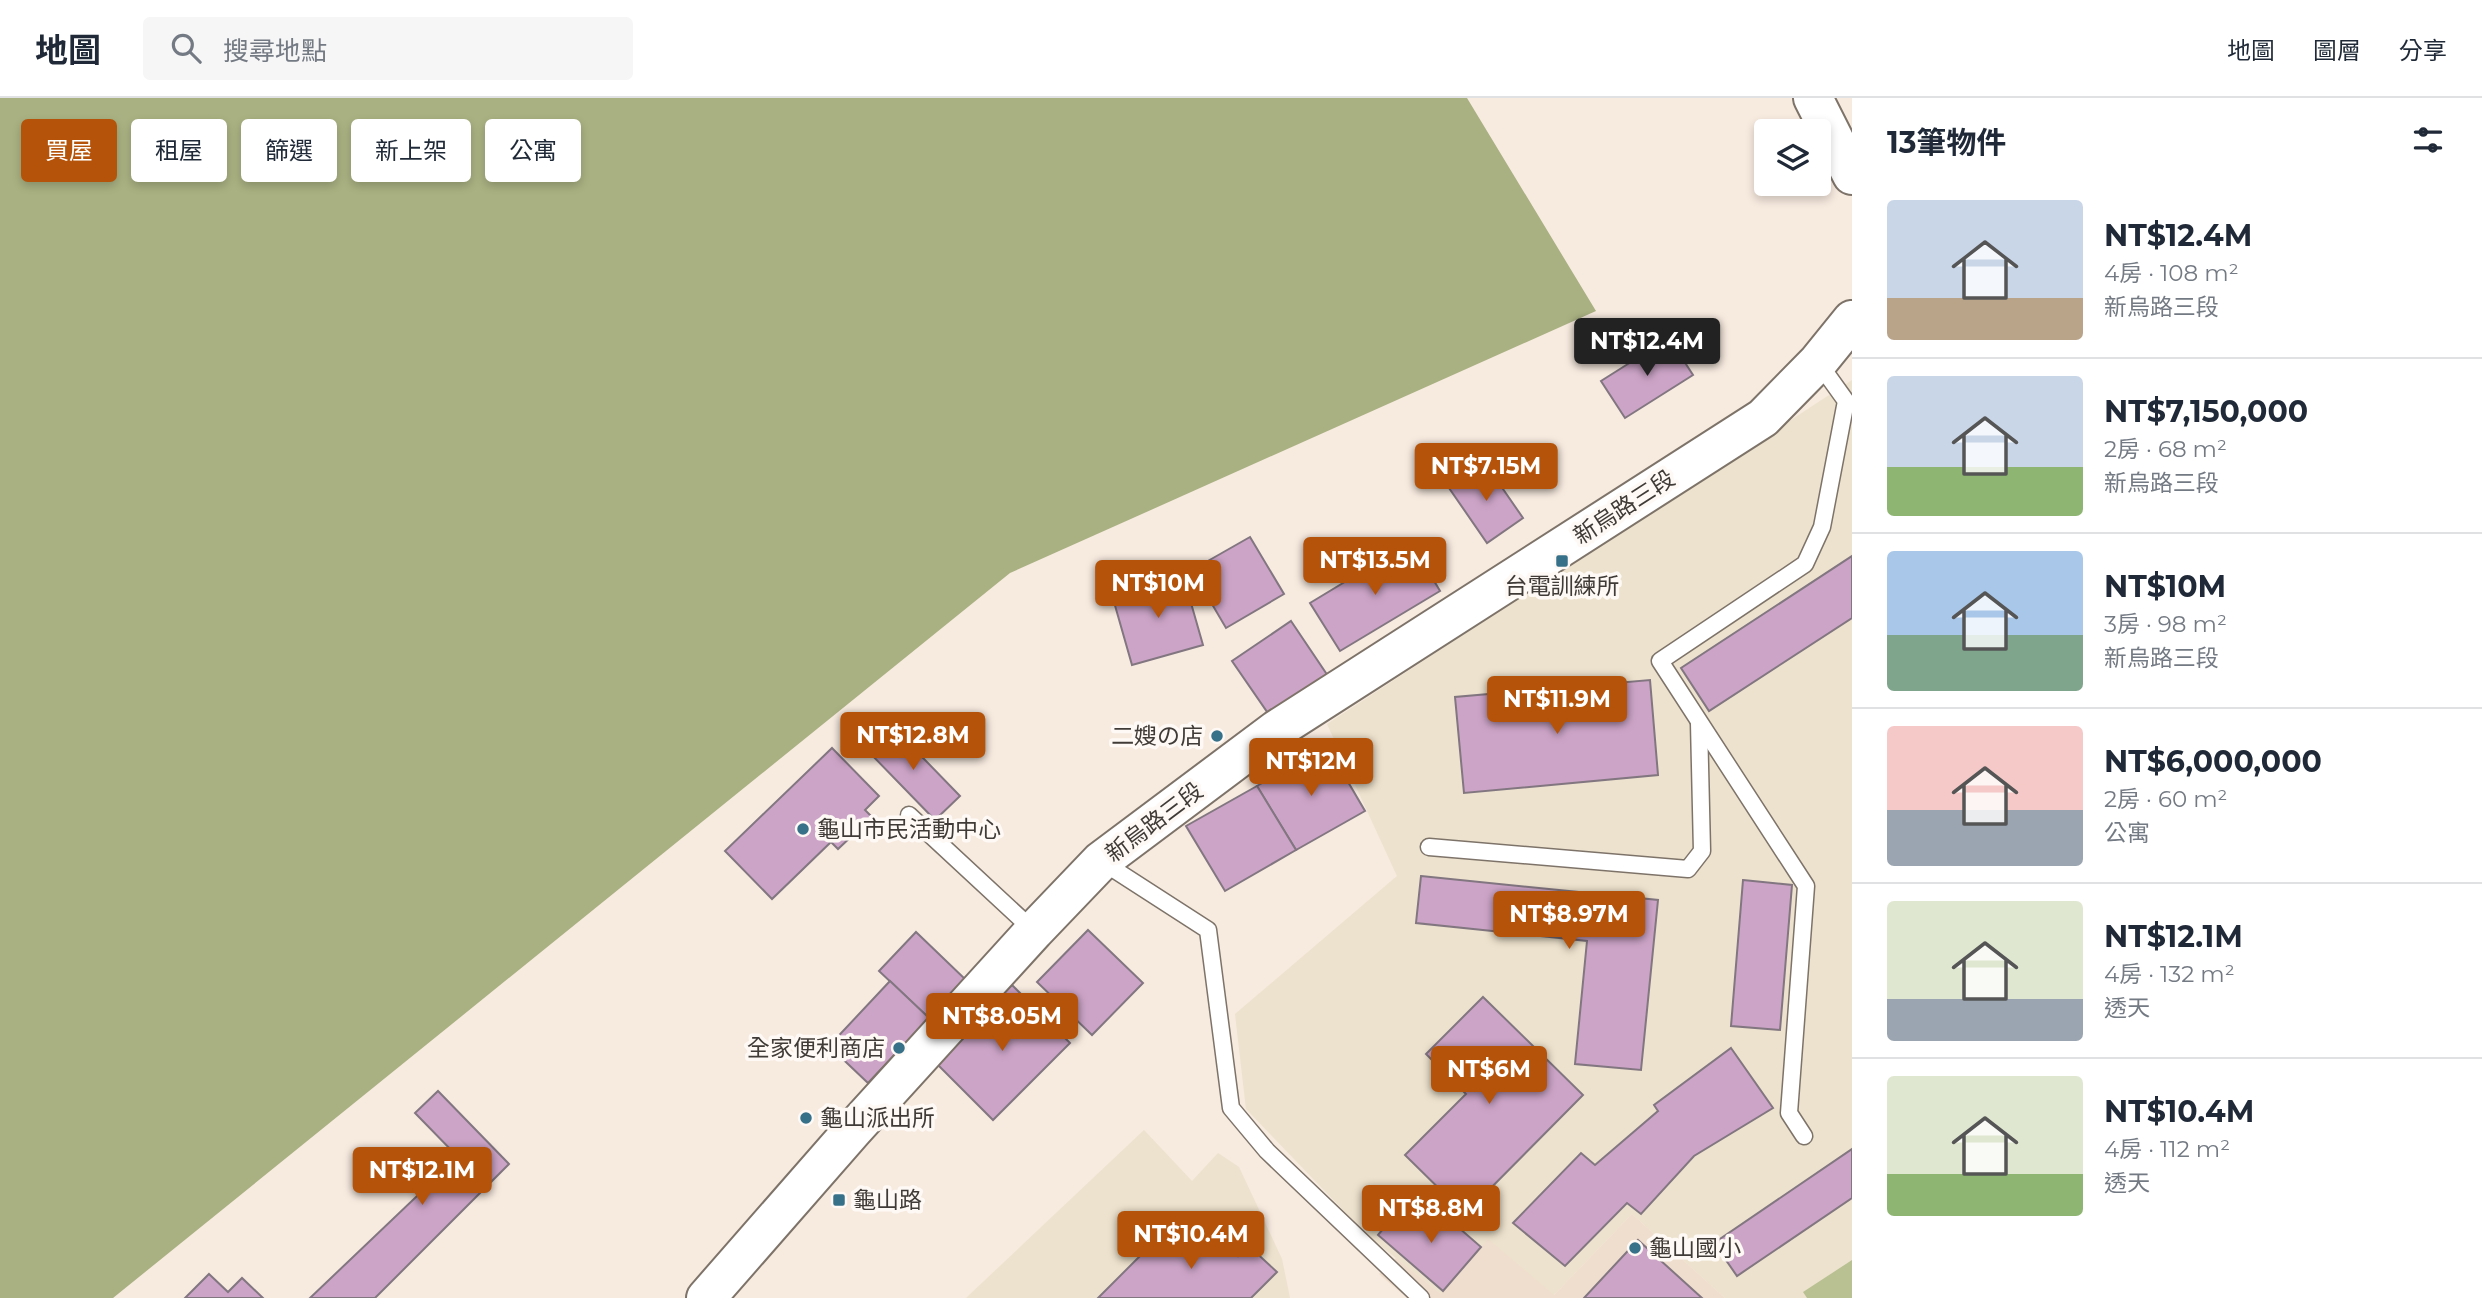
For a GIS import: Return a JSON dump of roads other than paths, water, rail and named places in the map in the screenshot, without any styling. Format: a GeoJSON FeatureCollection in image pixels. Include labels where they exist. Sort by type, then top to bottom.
{"type":"FeatureCollection","features":[{"type":"Feature","properties":{"kind":"main road"},"geometry":{"type":"LineString","coordinates":[[1813,98],[1852,175]]}},
{"type":"Feature","properties":{"kind":"main road","name":"新烏路三段"},"geometry":{"type":"LineString","coordinates":[[706,1298],[853,1130],[1101,861],[1276,730],[1763,418],[1818,362],[1852,320]]}},
{"type":"Feature","properties":{"kind":"lane"},"geometry":{"type":"LineString","coordinates":[[1804,1136],[1789,1113],[1806,886],[1660,661],[1805,564],[1822,527],[1846,401],[1818,362]]}},
{"type":"Feature","properties":{"kind":"lane"},"geometry":{"type":"LineString","coordinates":[[1429,847],[1688,869],[1702,851],[1699,721]]}},
{"type":"Feature","properties":{"kind":"lane"},"geometry":{"type":"LineString","coordinates":[[909,814],[1034,931]]}},
{"type":"Feature","properties":{"kind":"lane"},"geometry":{"type":"LineString","coordinates":[[1101,861],[1208,930],[1231,1108],[1267,1151],[1422,1298]]}},
{"type":"Feature","properties":{"kind":"place","name":"台電訓練所"},"geometry":{"type":"Point","coordinates":[1562,561]}},
{"type":"Feature","properties":{"kind":"place","name":"二嫂の店"},"geometry":{"type":"Point","coordinates":[1217,736]}},
{"type":"Feature","properties":{"kind":"place","name":"龜山市民活動中心"},"geometry":{"type":"Point","coordinates":[803,829]}},
{"type":"Feature","properties":{"kind":"place","name":"全家便利商店"},"geometry":{"type":"Point","coordinates":[899,1048]}},
{"type":"Feature","properties":{"kind":"place","name":"龜山派出所"},"geometry":{"type":"Point","coordinates":[806,1118]}},
{"type":"Feature","properties":{"kind":"place","name":"龜山路"},"geometry":{"type":"Point","coordinates":[839,1200]}},
{"type":"Feature","properties":{"kind":"place","name":"龜山國小"},"geometry":{"type":"Point","coordinates":[1635,1248]}}]}
